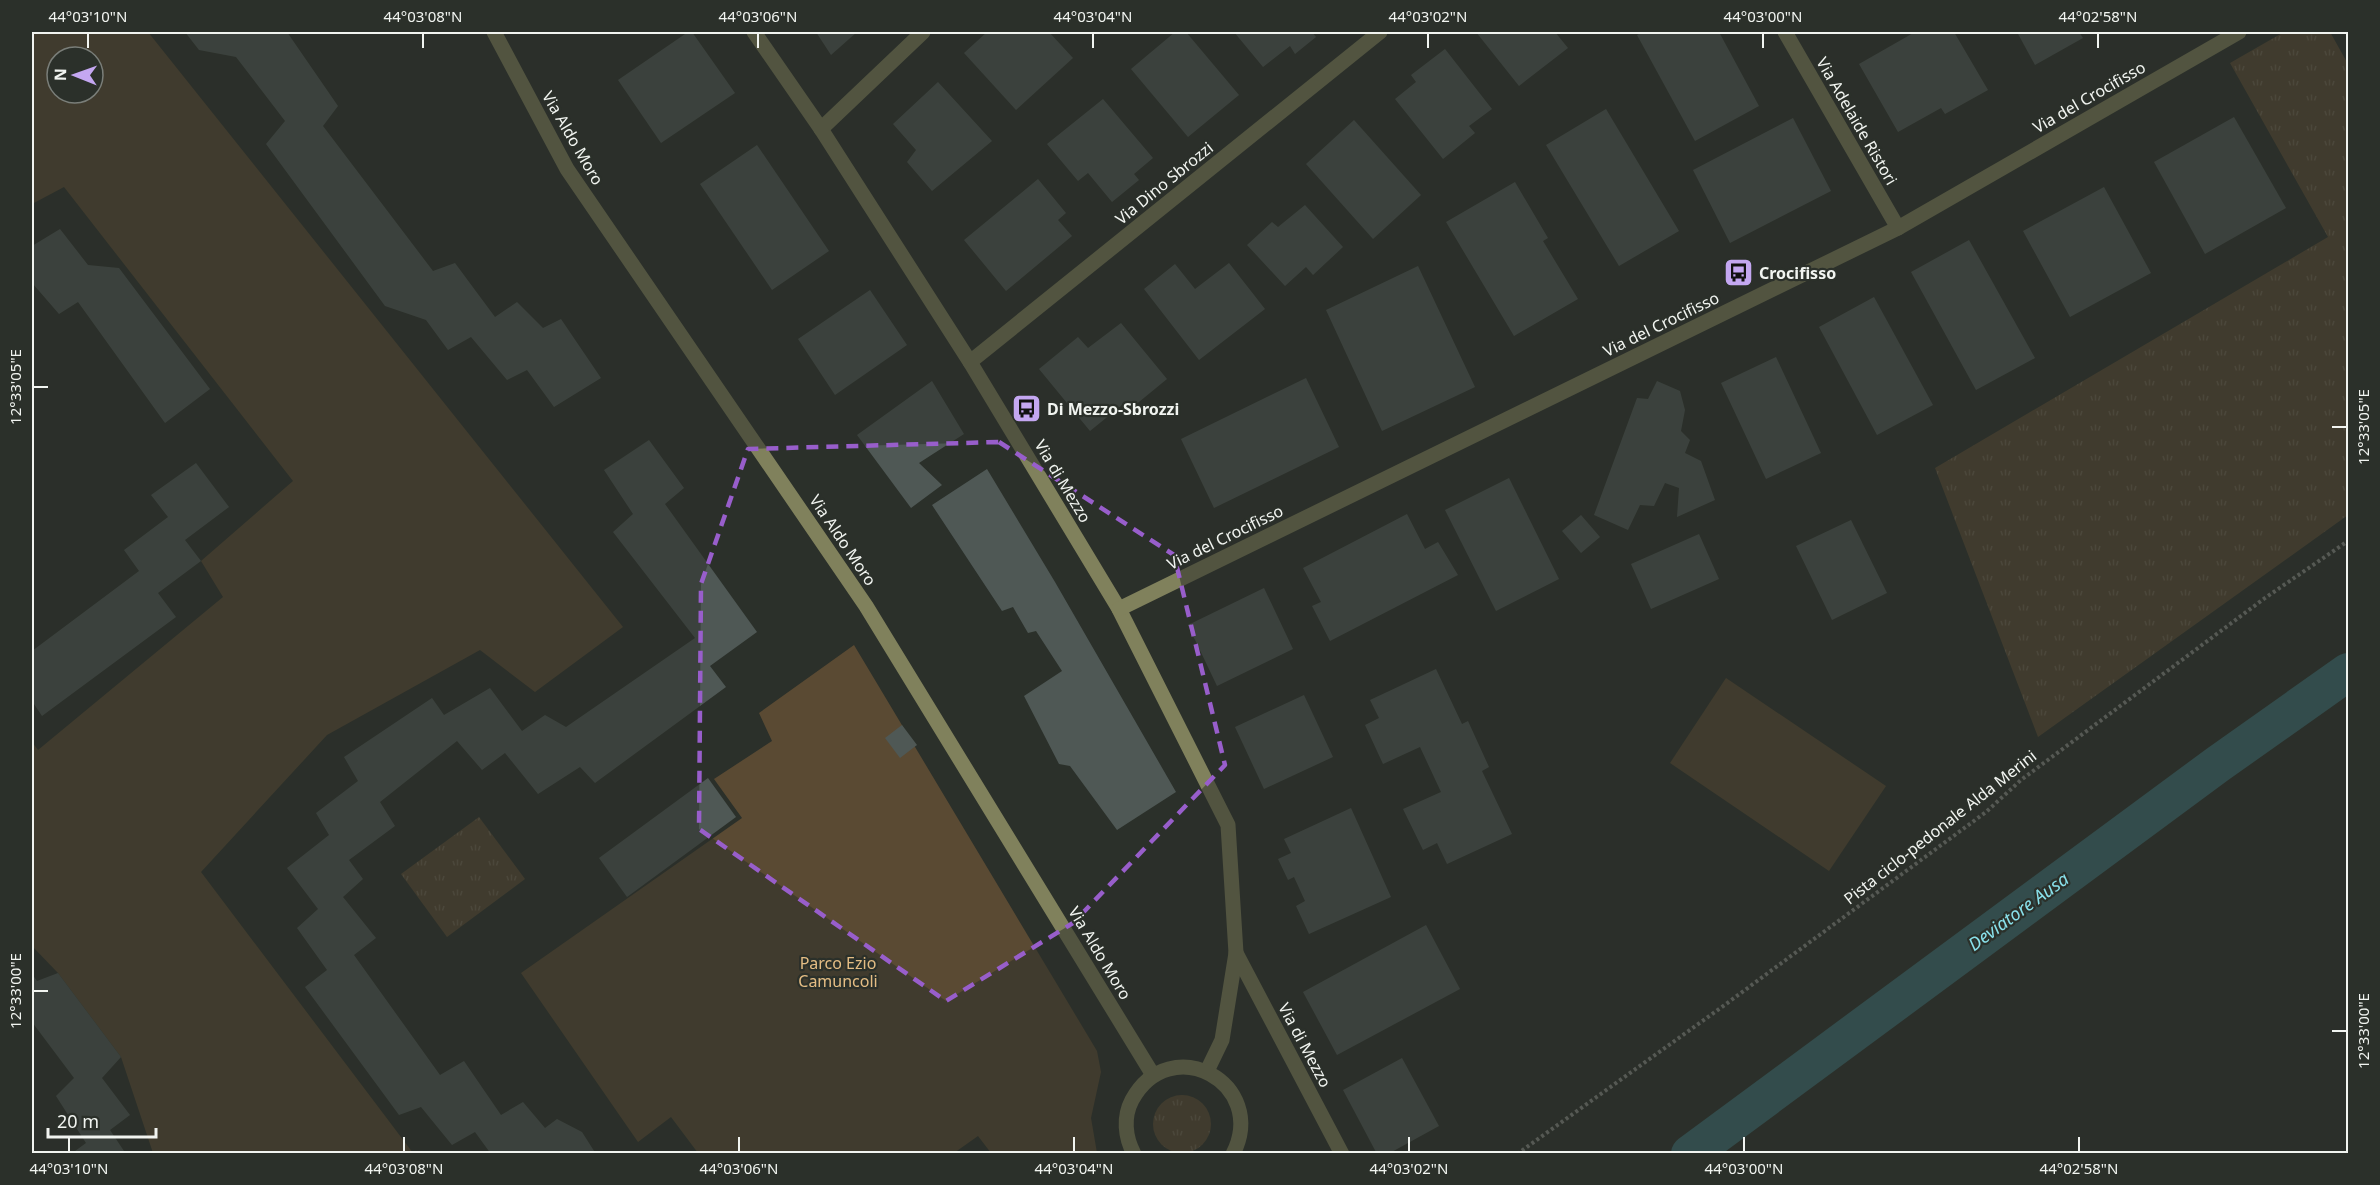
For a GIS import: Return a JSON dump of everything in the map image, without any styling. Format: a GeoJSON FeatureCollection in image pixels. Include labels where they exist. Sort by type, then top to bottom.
{"type":"FeatureCollection","features":[{"type":"Feature","properties":{"kind":"street","name":"Via Aldo Moro"},"geometry":{"type":"LineString","coordinates":[[494,32],[567,169],[866,606],[1153,1076]]}},
{"type":"Feature","properties":{"kind":"street","name":"Via di Mezzo"},"geometry":{"type":"LineString","coordinates":[[754,32],[821,129],[970,362],[1119,609],[1228,825],[1236,952],[1222,1040],[1206,1071]]}},
{"type":"Feature","properties":{"kind":"street"},"geometry":{"type":"LineString","coordinates":[[821,129],[923,32]]}},
{"type":"Feature","properties":{"kind":"street","name":"Via Dino Sbrozzi"},"geometry":{"type":"LineString","coordinates":[[970,362],[1380,32]]}},
{"type":"Feature","properties":{"kind":"street","name":"Via Adelaide Ristori"},"geometry":{"type":"LineString","coordinates":[[1785,32],[1898,228]]}},
{"type":"Feature","properties":{"kind":"street","name":"Via del Crocifisso"},"geometry":{"type":"LineString","coordinates":[[1119,609],[1898,228],[2239,32]]}},
{"type":"Feature","properties":{"kind":"street","name":"Via di Mezzo"},"geometry":{"type":"LineString","coordinates":[[1236,952],[1342,1154]]}},
{"type":"Feature","properties":{"kind":"street"},"geometry":{"type":"LineString","coordinates":[[1134,1154],[1129,1144],[1125,1125],[1129,1106],[1138,1089],[1153,1076],[1170,1068],[1190,1067],[1206,1071],[1221,1081],[1233,1094],[1240,1110],[1242,1127],[1233,1154]]}},
{"type":"Feature","properties":{"kind":"path","name":"Pista ciclo-pedonale Alda Merini"},"geometry":{"type":"LineString","coordinates":[[1517,1154],[1976,819],[2021,780],[2265,598],[2349,541]]}},
{"type":"Feature","properties":{"kind":"highlighted area"},"geometry":{"type":"Polygon","coordinates":[[[999,442],[1174,555],[1225,765],[1073,923],[946,1001],[699,829],[701,584],[748,449],[999,442]]]}},
{"type":"Feature","properties":{"kind":"green space"},"geometry":{"type":"Polygon","coordinates":[[[32,32],[148,32],[623,627],[535,692],[480,650],[327,735],[201,872],[413,1153],[153,1153],[121,1057],[58,973],[32,946],[32,742],[38,750],[223,597],[201,561],[293,481],[64,187],[32,204],[32,32]]]}},
{"type":"Feature","properties":{"kind":"green space"},"geometry":{"type":"Polygon","coordinates":[[[2284,32],[2330,32],[2348,64],[2348,515],[2038,737],[1935,468],[2328,237],[2230,63],[2284,32]]]}},
{"type":"Feature","properties":{"kind":"green space","name":"Parco Ezio Camuncoli"},"geometry":{"type":"Polygon","coordinates":[[[854,645],[1097,1051],[1101,1072],[1091,1118],[1097,1153],[991,1153],[978,1136],[954,1153],[698,1153],[671,1117],[638,1142],[521,973],[742,818],[714,779],[772,741],[759,713],[854,645]]]}},
{"type":"Feature","properties":{"kind":"green space"},"geometry":{"type":"Polygon","coordinates":[[[1726,678],[1886,786],[1829,871],[1670,763],[1726,678]]]}},
{"type":"Feature","properties":{"kind":"green space"},"geometry":{"type":"Polygon","coordinates":[[[479,817],[525,879],[447,937],[401,874],[479,817]]]}},
{"type":"Feature","properties":{"kind":"green space"},"geometry":{"type":"Polygon","coordinates":[[[1182,1095],[1193,1097],[1203,1103],[1209,1113],[1211,1124],[1209,1135],[1203,1145],[1193,1151],[1182,1153],[1171,1151],[1161,1145],[1155,1135],[1153,1124],[1155,1113],[1161,1103],[1171,1097],[1182,1095]]]}},
{"type":"Feature","properties":{"kind":"building"},"geometry":{"type":"Polygon","coordinates":[[[185,32],[287,32],[338,106],[323,126],[433,271],[455,263],[495,317],[517,302],[543,328],[561,319],[601,378],[554,407],[527,370],[507,380],[471,337],[448,350],[426,320],[385,306],[266,144],[285,121],[236,57],[199,50],[185,32]]]}},
{"type":"Feature","properties":{"kind":"building"},"geometry":{"type":"Polygon","coordinates":[[[688,32],[692,32],[735,93],[661,143],[618,80],[688,32]]]}},
{"type":"Feature","properties":{"kind":"building"},"geometry":{"type":"Polygon","coordinates":[[[816,32],[857,32],[831,55],[816,32]]]}},
{"type":"Feature","properties":{"kind":"building"},"geometry":{"type":"Polygon","coordinates":[[[987,32],[1049,32],[1073,58],[1016,110],[964,53],[987,32]]]}},
{"type":"Feature","properties":{"kind":"building"},"geometry":{"type":"Polygon","coordinates":[[[1175,32],[1186,32],[1239,95],[1188,137],[1131,69],[1175,32]]]}},
{"type":"Feature","properties":{"kind":"building"},"geometry":{"type":"Polygon","coordinates":[[[1234,32],[1312,32],[1316,37],[1295,54],[1290,46],[1263,67],[1234,32]]]}},
{"type":"Feature","properties":{"kind":"building"},"geometry":{"type":"Polygon","coordinates":[[[1476,32],[1555,32],[1568,48],[1519,86],[1476,32]]]}},
{"type":"Feature","properties":{"kind":"building"},"geometry":{"type":"Polygon","coordinates":[[[1643,32],[1719,32],[1759,106],[1695,141],[1637,35],[1643,32]]]}},
{"type":"Feature","properties":{"kind":"building"},"geometry":{"type":"Polygon","coordinates":[[[1915,32],[1954,32],[1988,90],[1945,114],[1941,108],[1898,132],[1859,64],[1915,32]]]}},
{"type":"Feature","properties":{"kind":"building"},"geometry":{"type":"Polygon","coordinates":[[[2017,32],[2079,32],[2083,38],[2035,65],[2017,32]]]}},
{"type":"Feature","properties":{"kind":"building"},"geometry":{"type":"Polygon","coordinates":[[[1445,49],[1492,109],[1469,126],[1475,133],[1443,159],[1395,99],[1416,82],[1411,75],[1445,49]]]}},
{"type":"Feature","properties":{"kind":"building"},"geometry":{"type":"Polygon","coordinates":[[[938,82],[992,141],[932,191],[907,162],[916,150],[893,124],[938,82]]]}},
{"type":"Feature","properties":{"kind":"building"},"geometry":{"type":"Polygon","coordinates":[[[1103,99],[1153,158],[1134,174],[1139,180],[1112,202],[1088,173],[1078,181],[1047,144],[1103,99]]]}},
{"type":"Feature","properties":{"kind":"building"},"geometry":{"type":"Polygon","coordinates":[[[1606,109],[1679,231],[1619,266],[1546,145],[1606,109]]]}},
{"type":"Feature","properties":{"kind":"building"},"geometry":{"type":"Polygon","coordinates":[[[2234,117],[2286,208],[2205,254],[2154,162],[2234,117]]]}},
{"type":"Feature","properties":{"kind":"building"},"geometry":{"type":"Polygon","coordinates":[[[1793,118],[1831,191],[1730,243],[1693,170],[1793,118]]]}},
{"type":"Feature","properties":{"kind":"building"},"geometry":{"type":"Polygon","coordinates":[[[1354,120],[1421,195],[1373,239],[1306,164],[1354,120]]]}},
{"type":"Feature","properties":{"kind":"building"},"geometry":{"type":"Polygon","coordinates":[[[757,145],[829,251],[772,290],[700,184],[757,145]]]}},
{"type":"Feature","properties":{"kind":"building"},"geometry":{"type":"Polygon","coordinates":[[[1038,179],[1066,213],[1058,220],[1072,236],[1006,291],[964,240],[1038,179]]]}},
{"type":"Feature","properties":{"kind":"building"},"geometry":{"type":"Polygon","coordinates":[[[1515,182],[1548,238],[1543,241],[1578,299],[1514,336],[1446,222],[1515,182]]]}},
{"type":"Feature","properties":{"kind":"building"},"geometry":{"type":"Polygon","coordinates":[[[2104,187],[2151,273],[2070,317],[2023,231],[2104,187]]]}},
{"type":"Feature","properties":{"kind":"building"},"geometry":{"type":"Polygon","coordinates":[[[1305,205],[1343,247],[1313,275],[1306,267],[1285,286],[1247,245],[1272,222],[1278,227],[1305,205]]]}},
{"type":"Feature","properties":{"kind":"building"},"geometry":{"type":"Polygon","coordinates":[[[60,229],[88,265],[119,268],[210,389],[165,423],[78,302],[59,314],[32,285],[32,246],[60,229]]]}},
{"type":"Feature","properties":{"kind":"building"},"geometry":{"type":"Polygon","coordinates":[[[1969,240],[2035,358],[1976,390],[1911,272],[1969,240]]]}},
{"type":"Feature","properties":{"kind":"building"},"geometry":{"type":"Polygon","coordinates":[[[1229,263],[1265,309],[1199,360],[1144,289],[1175,264],[1195,289],[1229,263]]]}},
{"type":"Feature","properties":{"kind":"building"},"geometry":{"type":"Polygon","coordinates":[[[1418,266],[1475,387],[1382,431],[1326,310],[1418,266]]]}},
{"type":"Feature","properties":{"kind":"building"},"geometry":{"type":"Polygon","coordinates":[[[870,290],[907,345],[835,395],[798,339],[870,290]]]}},
{"type":"Feature","properties":{"kind":"building"},"geometry":{"type":"Polygon","coordinates":[[[1874,297],[1933,405],[1877,435],[1819,327],[1874,297]]]}},
{"type":"Feature","properties":{"kind":"building"},"geometry":{"type":"Polygon","coordinates":[[[1121,323],[1167,379],[1128,411],[1122,405],[1090,431],[1039,369],[1078,337],[1088,348],[1121,323]]]}},
{"type":"Feature","properties":{"kind":"building"},"geometry":{"type":"Polygon","coordinates":[[[1776,357],[1821,453],[1766,479],[1721,383],[1776,357]]]}},
{"type":"Feature","properties":{"kind":"building"},"geometry":{"type":"Polygon","coordinates":[[[1306,378],[1339,447],[1214,508],[1181,439],[1306,378]]]}},
{"type":"Feature","properties":{"kind":"building"},"geometry":{"type":"Polygon","coordinates":[[[932,381],[964,434],[919,463],[942,485],[911,508],[857,435],[932,381]]]}},
{"type":"Feature","properties":{"kind":"building"},"geometry":{"type":"Polygon","coordinates":[[[1657,381],[1680,391],[1685,410],[1681,431],[1690,440],[1685,453],[1701,461],[1715,500],[1677,517],[1679,488],[1665,483],[1654,506],[1640,505],[1628,530],[1594,515],[1637,398],[1648,399],[1657,381]]]}},
{"type":"Feature","properties":{"kind":"building"},"geometry":{"type":"Polygon","coordinates":[[[649,440],[684,488],[665,504],[757,632],[710,666],[726,687],[595,783],[580,767],[538,794],[505,753],[482,770],[457,741],[380,802],[395,826],[349,860],[363,879],[343,897],[376,938],[354,955],[440,1075],[464,1061],[501,1115],[523,1102],[545,1128],[557,1119],[582,1132],[596,1154],[491,1154],[475,1132],[452,1145],[421,1107],[399,1115],[305,987],[327,970],[297,928],[318,909],[287,868],[329,835],[316,813],[358,781],[344,757],[432,698],[444,715],[490,688],[522,731],[545,715],[566,727],[695,638],[613,532],[633,514],[604,470],[649,440]]]}},
{"type":"Feature","properties":{"kind":"building"},"geometry":{"type":"Polygon","coordinates":[[[196,463],[229,507],[185,540],[201,561],[158,593],[176,617],[42,716],[32,701],[32,651],[139,571],[124,550],[168,517],[151,495],[196,463]]]}},
{"type":"Feature","properties":{"kind":"building"},"geometry":{"type":"Polygon","coordinates":[[[987,469],[1176,792],[1117,830],[1070,766],[1059,764],[1024,696],[1062,671],[1036,631],[1028,633],[1013,607],[1002,611],[932,505],[987,469]]]}},
{"type":"Feature","properties":{"kind":"building"},"geometry":{"type":"Polygon","coordinates":[[[1509,478],[1559,579],[1496,611],[1445,510],[1509,478]]]}},
{"type":"Feature","properties":{"kind":"building"},"geometry":{"type":"Polygon","coordinates":[[[1407,514],[1425,549],[1438,542],[1458,575],[1330,641],[1312,606],[1321,602],[1303,568],[1407,514]]]}},
{"type":"Feature","properties":{"kind":"building"},"geometry":{"type":"Polygon","coordinates":[[[1581,515],[1600,537],[1581,553],[1562,531],[1581,515]]]}},
{"type":"Feature","properties":{"kind":"building"},"geometry":{"type":"Polygon","coordinates":[[[1851,520],[1887,593],[1832,620],[1796,546],[1851,520]]]}},
{"type":"Feature","properties":{"kind":"building"},"geometry":{"type":"Polygon","coordinates":[[[1699,534],[1719,579],[1651,609],[1631,564],[1699,534]]]}},
{"type":"Feature","properties":{"kind":"building"},"geometry":{"type":"Polygon","coordinates":[[[1264,588],[1293,649],[1217,686],[1188,625],[1264,588]]]}},
{"type":"Feature","properties":{"kind":"building"},"geometry":{"type":"Polygon","coordinates":[[[1436,669],[1462,724],[1468,721],[1489,767],[1482,771],[1512,834],[1447,864],[1437,843],[1423,850],[1403,809],[1441,792],[1420,747],[1383,764],[1365,725],[1379,718],[1370,700],[1436,669]]]}},
{"type":"Feature","properties":{"kind":"building"},"geometry":{"type":"Polygon","coordinates":[[[1304,695],[1333,757],[1264,789],[1235,727],[1304,695]]]}},
{"type":"Feature","properties":{"kind":"building"},"geometry":{"type":"Polygon","coordinates":[[[902,725],[917,745],[900,758],[885,738],[902,725]]]}},
{"type":"Feature","properties":{"kind":"building"},"geometry":{"type":"Polygon","coordinates":[[[708,778],[736,817],[627,897],[599,858],[708,778]]]}},
{"type":"Feature","properties":{"kind":"building"},"geometry":{"type":"Polygon","coordinates":[[[1351,808],[1391,897],[1309,934],[1296,906],[1305,901],[1294,877],[1288,880],[1278,859],[1291,853],[1284,839],[1351,808]]]}},
{"type":"Feature","properties":{"kind":"building"},"geometry":{"type":"Polygon","coordinates":[[[1426,925],[1460,989],[1337,1055],[1303,992],[1426,925]]]}},
{"type":"Feature","properties":{"kind":"building"},"geometry":{"type":"Polygon","coordinates":[[[58,973],[121,1057],[102,1078],[130,1115],[110,1130],[126,1154],[71,1154],[86,1143],[56,1096],[74,1078],[32,1022],[32,974],[37,981],[58,973]]]}},
{"type":"Feature","properties":{"kind":"building"},"geometry":{"type":"Polygon","coordinates":[[[1402,1058],[1439,1126],[1388,1154],[1377,1154],[1343,1090],[1402,1058]]]}},
{"type":"Feature","properties":{"kind":"waterway","name":"Deviatore Ausa"},"geometry":{"type":"LineString","coordinates":[[1690,1154],[2218,764],[2348,672]]}},
{"type":"Feature","properties":{"kind":"place","name":"Crocifisso"},"geometry":{"type":"Point","coordinates":[1738,273]}},
{"type":"Feature","properties":{"kind":"place","name":"Di Mezzo-Sbrozzi"},"geometry":{"type":"Point","coordinates":[1026,409]}}]}
